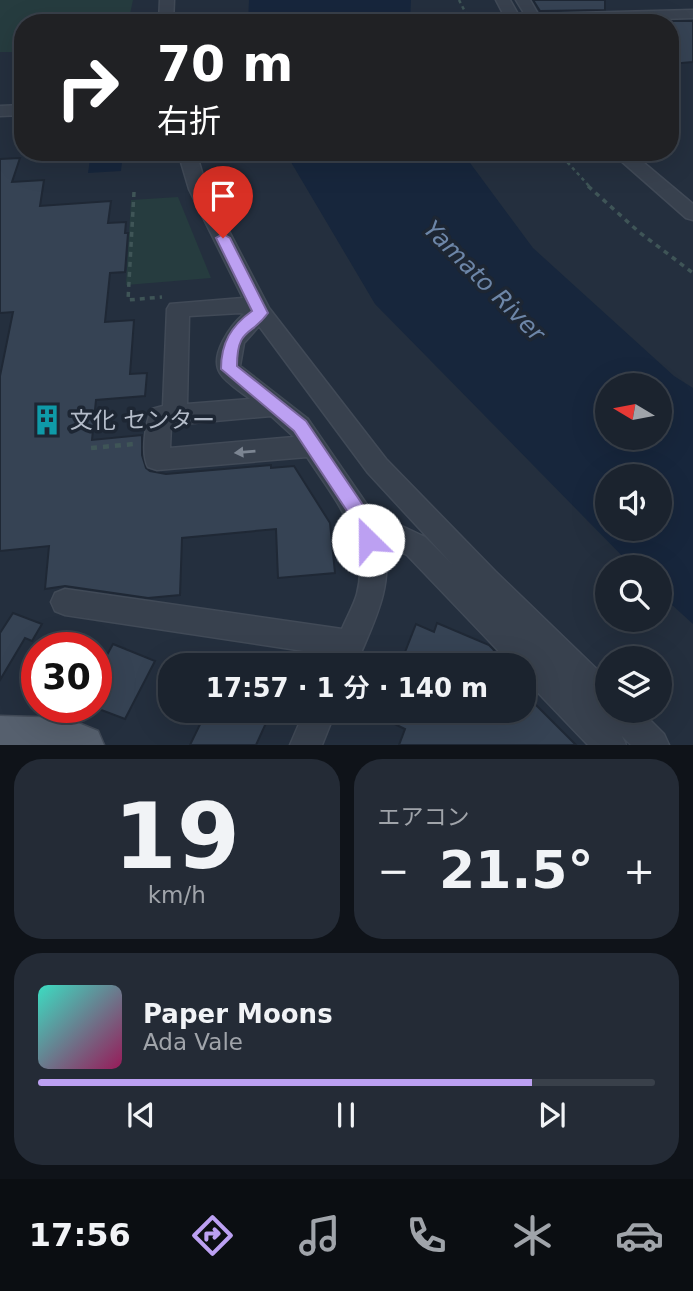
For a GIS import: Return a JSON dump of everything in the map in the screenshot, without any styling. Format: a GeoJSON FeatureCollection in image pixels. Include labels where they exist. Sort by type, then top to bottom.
{"type":"FeatureCollection","features":[{"type":"Feature","properties":{"kind":"main road"},"geometry":{"type":"LineString","coordinates":[[0,736],[66,738],[84,745]]}},
{"type":"Feature","properties":{"kind":"street"},"geometry":{"type":"LineString","coordinates":[[190,161],[198,189],[261,313],[377,466],[485,580],[595,688]]}},
{"type":"Feature","properties":{"kind":"street"},"geometry":{"type":"LineString","coordinates":[[631,161],[693,214]]}},
{"type":"Feature","properties":{"kind":"street"},"geometry":{"type":"LineString","coordinates":[[175,414],[178,309],[242,305],[261,313]]}},
{"type":"Feature","properties":{"kind":"street"},"geometry":{"type":"LineString","coordinates":[[261,313],[243,325],[229,348],[229,369],[300,426],[363,520],[374,560],[371,594],[345,653]]}},
{"type":"Feature","properties":{"kind":"street"},"geometry":{"type":"LineString","coordinates":[[274,406],[160,416],[158,460],[313,446]]}},
{"type":"Feature","properties":{"kind":"street"},"geometry":{"type":"LineString","coordinates":[[363,520],[416,546],[610,745]]}},
{"type":"Feature","properties":{"kind":"street"},"geometry":{"type":"LineString","coordinates":[[65,602],[340,653]]}},
{"type":"Feature","properties":{"kind":"street"},"geometry":{"type":"LineString","coordinates":[[306,745],[315,723]]}},
{"type":"Feature","properties":{"kind":"street"},"geometry":{"type":"LineString","coordinates":[[631,723],[653,745]]}},
{"type":"Feature","properties":{"kind":"path"},"geometry":{"type":"LineString","coordinates":[[565,161],[577,176],[658,249],[693,272]]}},
{"type":"Feature","properties":{"kind":"path"},"geometry":{"type":"LineString","coordinates":[[134,192],[128,300],[170,296]]}},
{"type":"Feature","properties":{"kind":"green space"},"geometry":{"type":"Polygon","coordinates":[[[0,0],[133,0],[130,14],[14,14],[14,52],[0,52],[0,0]]]}},
{"type":"Feature","properties":{"kind":"green space"},"geometry":{"type":"Polygon","coordinates":[[[178,197],[211,278],[126,285],[131,200],[178,197]]]}},
{"type":"Feature","properties":{"kind":"water"},"geometry":{"type":"Polygon","coordinates":[[[249,0],[411,0],[410,14],[248,14],[249,0]]]}},
{"type":"Feature","properties":{"kind":"water"},"geometry":{"type":"Polygon","coordinates":[[[90,161],[122,161],[121,171],[88,173],[90,161]]]}},
{"type":"Feature","properties":{"kind":"water","name":"Yamato River"},"geometry":{"type":"Polygon","coordinates":[[[290,161],[469,161],[533,248],[671,373],[595,373],[595,450],[672,450],[672,374],[693,388],[693,624],[672,605],[672,555],[621,555],[607,541],[672,541],[672,464],[595,464],[595,528],[375,304],[290,161]]]}},
{"type":"Feature","properties":{"kind":"building"},"geometry":{"type":"Polygon","coordinates":[[[533,0],[605,0],[605,10],[540,11],[533,0]]]}},
{"type":"Feature","properties":{"kind":"building"},"geometry":{"type":"Polygon","coordinates":[[[679,21],[693,21],[693,62],[679,63],[679,21]]]}},
{"type":"Feature","properties":{"kind":"building"},"geometry":{"type":"Polygon","coordinates":[[[14,158],[14,161],[19,161],[12,182],[44,180],[40,206],[111,201],[108,223],[126,222],[125,233],[128,233],[125,272],[110,273],[105,322],[134,320],[130,374],[147,373],[145,396],[96,400],[92,440],[142,435],[142,455],[146,468],[166,474],[271,465],[271,468],[294,466],[330,523],[335,573],[278,578],[276,529],[182,538],[180,595],[148,598],[65,586],[45,589],[49,546],[0,551],[0,376],[13,312],[0,313],[0,159],[14,158]]]}},
{"type":"Feature","properties":{"kind":"building"},"geometry":{"type":"Polygon","coordinates":[[[13,613],[42,624],[37,632],[21,632],[21,645],[0,680],[0,633],[13,613]]]}},
{"type":"Feature","properties":{"kind":"building"},"geometry":{"type":"Polygon","coordinates":[[[437,623],[489,645],[494,650],[493,653],[405,653],[416,624],[434,632],[437,623]]]}},
{"type":"Feature","properties":{"kind":"building"},"geometry":{"type":"Polygon","coordinates":[[[112,646],[155,661],[125,719],[112,714],[112,646]]]}},
{"type":"Feature","properties":{"kind":"building"},"geometry":{"type":"Polygon","coordinates":[[[536,705],[576,745],[399,745],[405,729],[393,723],[536,723],[536,705]]]}},
{"type":"Feature","properties":{"kind":"building"},"geometry":{"type":"Polygon","coordinates":[[[201,723],[266,723],[256,745],[190,745],[201,723]]]}},
{"type":"Feature","properties":{"kind":"place","name":"文化 センター"},"geometry":{"type":"Point","coordinates":[47,420]}},
{"type":"Feature","properties":{"kind":"route"},"geometry":{"type":"LineString","coordinates":[[223,238],[261,313],[243,325],[229,348],[229,369],[300,426],[363,520],[368,540]]}}]}
